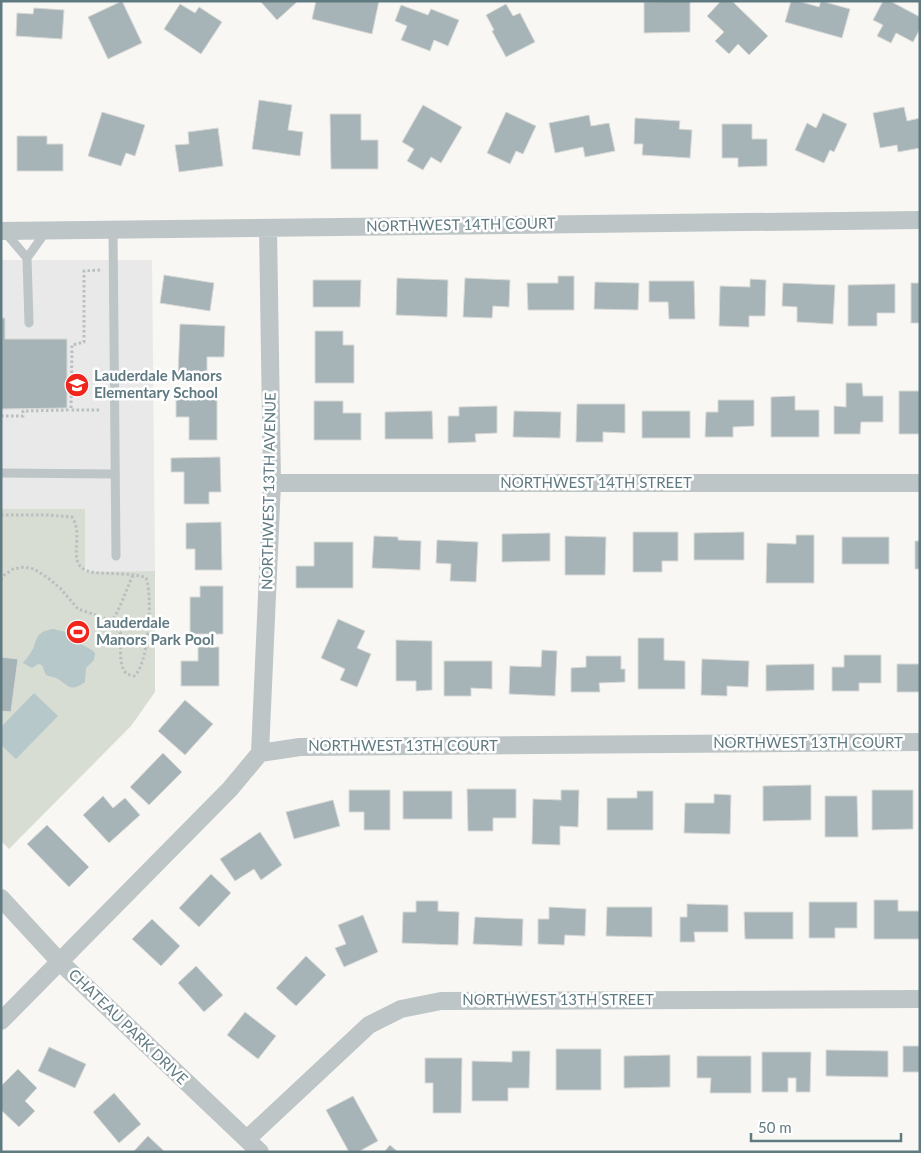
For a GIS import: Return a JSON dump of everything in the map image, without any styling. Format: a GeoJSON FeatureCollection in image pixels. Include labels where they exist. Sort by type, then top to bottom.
{"type":"FeatureCollection","features":[{"type":"Feature","properties":{"kind":"street","name":"NORTHWEST 14TH COURT"},"geometry":{"type":"LineString","coordinates":[[2,230],[920,220]]}},
{"type":"Feature","properties":{"kind":"street","name":"NORTHWEST 13TH AVENUE"},"geometry":{"type":"LineString","coordinates":[[260,753],[272,483],[268,228]]}},
{"type":"Feature","properties":{"kind":"street","name":"NORTHWEST 14TH STREET"},"geometry":{"type":"LineString","coordinates":[[272,483],[920,482]]}},
{"type":"Feature","properties":{"kind":"street","name":"NORTHWEST 13TH COURT"},"geometry":{"type":"LineString","coordinates":[[260,753],[300,746],[920,742]]}},
{"type":"Feature","properties":{"kind":"street"},"geometry":{"type":"LineString","coordinates":[[1,1021],[230,789],[260,753]]}},
{"type":"Feature","properties":{"kind":"street","name":"CHATEAU PARK DRIVE"},"geometry":{"type":"LineString","coordinates":[[1,898],[60,962],[253,1146]]}},
{"type":"Feature","properties":{"kind":"street","name":"NORTHWEST 13TH STREET"},"geometry":{"type":"LineString","coordinates":[[253,1146],[369,1025],[401,1009],[441,1001],[920,999]]}},
{"type":"Feature","properties":{"kind":"lane"},"geometry":{"type":"LineString","coordinates":[[113,229],[116,556]]}},
{"type":"Feature","properties":{"kind":"lane"},"geometry":{"type":"LineString","coordinates":[[2,230],[27,258]]}},
{"type":"Feature","properties":{"kind":"lane"},"geometry":{"type":"LineString","coordinates":[[30,323],[27,258],[47,230]]}},
{"type":"Feature","properties":{"kind":"lane"},"geometry":{"type":"LineString","coordinates":[[1,473],[115,474]]}},
{"type":"Feature","properties":{"kind":"path"},"geometry":{"type":"LineString","coordinates":[[71,410],[72,345],[84,342],[84,271],[99,271],[106,264]]}},
{"type":"Feature","properties":{"kind":"path"},"geometry":{"type":"LineString","coordinates":[[1,416],[23,416],[23,411],[114,410]]}},
{"type":"Feature","properties":{"kind":"path"},"geometry":{"type":"LineString","coordinates":[[1,515],[72,517],[77,524],[78,533],[77,563],[83,570],[91,573],[143,576],[146,578],[149,599],[148,635],[141,668],[134,676],[127,674],[121,660],[121,634],[111,622],[78,608],[60,588],[34,569],[24,567],[14,569],[3,576],[1,580]]}},
{"type":"Feature","properties":{"kind":"path"},"geometry":{"type":"LineString","coordinates":[[111,622],[120,609],[120,602],[133,576]]}},
{"type":"Feature","properties":{"kind":"shaded area","name":"Lauderdale Manors Elementary School"},"geometry":{"type":"Polygon","coordinates":[[[1,260],[152,260],[155,571],[85,573],[85,509],[1,509],[1,260]]]}},
{"type":"Feature","properties":{"kind":"shaded area","name":"Lauderdale Manors Park Pool"},"geometry":{"type":"Polygon","coordinates":[[[1,509],[85,509],[85,572],[155,571],[155,692],[131,726],[9,849],[1,841],[1,509]]]}},
{"type":"Feature","properties":{"kind":"shaded area"},"geometry":{"type":"Polygon","coordinates":[[[53,629],[70,633],[77,642],[95,653],[94,660],[86,668],[85,682],[77,687],[73,688],[57,678],[46,675],[42,665],[38,664],[32,668],[23,663],[33,649],[39,635],[53,629]]]}},
{"type":"Feature","properties":{"kind":"shaded area"},"geometry":{"type":"Polygon","coordinates":[[[34,693],[58,716],[16,759],[1,745],[1,727],[34,693]]]}},
{"type":"Feature","properties":{"kind":"building"},"geometry":{"type":"Polygon","coordinates":[[[122,1],[142,43],[108,59],[88,17],[122,1]]]}},
{"type":"Feature","properties":{"kind":"building"},"geometry":{"type":"Polygon","coordinates":[[[260,1],[298,1],[277,20],[260,1]]]}},
{"type":"Feature","properties":{"kind":"building"},"geometry":{"type":"Polygon","coordinates":[[[316,1],[379,1],[372,34],[312,19],[316,1]]]}},
{"type":"Feature","properties":{"kind":"building"},"geometry":{"type":"Polygon","coordinates":[[[690,1],[690,32],[644,33],[644,2],[690,1]]]}},
{"type":"Feature","properties":{"kind":"building"},"geometry":{"type":"Polygon","coordinates":[[[721,1],[732,1],[768,36],[749,55],[738,44],[729,54],[715,41],[724,32],[707,16],[721,1]]]}},
{"type":"Feature","properties":{"kind":"building"},"geometry":{"type":"Polygon","coordinates":[[[791,1],[819,7],[821,1],[850,9],[842,38],[785,22],[791,1]]]}},
{"type":"Feature","properties":{"kind":"building"},"geometry":{"type":"Polygon","coordinates":[[[883,1],[890,1],[920,17],[920,29],[913,42],[896,33],[891,43],[877,36],[883,25],[873,20],[883,1]]]}},
{"type":"Feature","properties":{"kind":"building"},"geometry":{"type":"Polygon","coordinates":[[[180,4],[195,13],[199,7],[222,22],[201,54],[164,29],[180,4]]]}},
{"type":"Feature","properties":{"kind":"building"},"geometry":{"type":"Polygon","coordinates":[[[506,4],[513,16],[520,13],[535,42],[506,57],[486,15],[506,4]]]}},
{"type":"Feature","properties":{"kind":"building"},"geometry":{"type":"Polygon","coordinates":[[[401,5],[428,15],[431,9],[459,20],[448,46],[434,40],[430,51],[401,40],[407,26],[395,21],[401,5]]]}},
{"type":"Feature","properties":{"kind":"building"},"geometry":{"type":"Polygon","coordinates":[[[34,8],[64,10],[62,39],[16,36],[17,13],[33,14],[34,8]]]}},
{"type":"Feature","properties":{"kind":"building"},"geometry":{"type":"Polygon","coordinates":[[[259,100],[292,105],[288,130],[303,132],[300,156],[252,149],[259,100]]]}},
{"type":"Feature","properties":{"kind":"building"},"geometry":{"type":"Polygon","coordinates":[[[423,105],[462,127],[441,163],[431,157],[423,170],[407,161],[414,149],[402,142],[423,105]]]}},
{"type":"Feature","properties":{"kind":"building"},"geometry":{"type":"Polygon","coordinates":[[[904,107],[907,121],[920,118],[920,148],[898,152],[897,145],[880,148],[873,113],[904,107]]]}},
{"type":"Feature","properties":{"kind":"building"},"geometry":{"type":"Polygon","coordinates":[[[102,112],[145,125],[135,156],[126,153],[121,166],[88,156],[102,112]]]}},
{"type":"Feature","properties":{"kind":"building"},"geometry":{"type":"Polygon","coordinates":[[[506,112],[536,126],[523,154],[516,151],[510,164],[487,153],[506,112]]]}},
{"type":"Feature","properties":{"kind":"building"},"geometry":{"type":"Polygon","coordinates":[[[823,113],[847,124],[834,152],[830,150],[824,163],[795,150],[807,123],[816,128],[823,113]]]}},
{"type":"Feature","properties":{"kind":"building"},"geometry":{"type":"Polygon","coordinates":[[[330,114],[361,114],[361,140],[378,140],[378,169],[331,169],[330,114]]]}},
{"type":"Feature","properties":{"kind":"building"},"geometry":{"type":"Polygon","coordinates":[[[589,115],[591,126],[609,123],[615,151],[585,157],[583,147],[555,153],[549,123],[589,115]]]}},
{"type":"Feature","properties":{"kind":"building"},"geometry":{"type":"Polygon","coordinates":[[[635,118],[680,121],[679,129],[692,130],[690,158],[642,155],[643,144],[634,144],[635,118]]]}},
{"type":"Feature","properties":{"kind":"building"},"geometry":{"type":"Polygon","coordinates":[[[722,124],[752,124],[752,139],[767,139],[767,166],[738,167],[738,158],[722,158],[722,124]]]}},
{"type":"Feature","properties":{"kind":"building"},"geometry":{"type":"Polygon","coordinates":[[[218,128],[223,166],[179,172],[175,145],[189,144],[188,132],[218,128]]]}},
{"type":"Feature","properties":{"kind":"building"},"geometry":{"type":"Polygon","coordinates":[[[17,136],[47,136],[47,144],[63,144],[63,171],[17,171],[17,136]]]}},
{"type":"Feature","properties":{"kind":"building"},"geometry":{"type":"Polygon","coordinates":[[[164,275],[214,283],[210,311],[160,303],[164,275]]]}},
{"type":"Feature","properties":{"kind":"building"},"geometry":{"type":"Polygon","coordinates":[[[558,276],[574,276],[574,310],[528,310],[527,283],[558,283],[558,276]]]}},
{"type":"Feature","properties":{"kind":"building"},"geometry":{"type":"Polygon","coordinates":[[[397,278],[448,280],[447,317],[396,315],[397,278]]]}},
{"type":"Feature","properties":{"kind":"building"},"geometry":{"type":"Polygon","coordinates":[[[465,278],[510,280],[509,307],[493,306],[492,318],[463,317],[465,278]]]}},
{"type":"Feature","properties":{"kind":"building"},"geometry":{"type":"Polygon","coordinates":[[[750,279],[766,280],[765,316],[749,316],[749,327],[719,326],[720,286],[750,287],[750,279]]]}},
{"type":"Feature","properties":{"kind":"building"},"geometry":{"type":"Polygon","coordinates":[[[313,280],[361,280],[360,307],[313,307],[313,280]]]}},
{"type":"Feature","properties":{"kind":"building"},"geometry":{"type":"Polygon","coordinates":[[[649,281],[694,281],[695,319],[669,319],[668,302],[649,302],[649,281]]]}},
{"type":"Feature","properties":{"kind":"building"},"geometry":{"type":"Polygon","coordinates":[[[595,282],[639,283],[638,310],[594,309],[595,282]]]}},
{"type":"Feature","properties":{"kind":"building"},"geometry":{"type":"Polygon","coordinates":[[[783,283],[835,285],[833,324],[797,322],[797,307],[782,306],[783,283]]]}},
{"type":"Feature","properties":{"kind":"building"},"geometry":{"type":"Polygon","coordinates":[[[911,283],[920,283],[920,323],[911,323],[911,283]]]}},
{"type":"Feature","properties":{"kind":"building"},"geometry":{"type":"Polygon","coordinates":[[[895,284],[895,313],[877,313],[877,326],[848,326],[848,285],[895,284]]]}},
{"type":"Feature","properties":{"kind":"building"},"geometry":{"type":"Polygon","coordinates":[[[1,318],[5,318],[5,339],[67,339],[67,408],[1,409],[1,318]]]}},
{"type":"Feature","properties":{"kind":"building"},"geometry":{"type":"Polygon","coordinates":[[[180,324],[225,326],[224,357],[207,357],[207,377],[178,375],[180,324]]]}},
{"type":"Feature","properties":{"kind":"building"},"geometry":{"type":"Polygon","coordinates":[[[315,331],[343,331],[343,345],[354,345],[354,383],[315,383],[315,331]]]}},
{"type":"Feature","properties":{"kind":"building"},"geometry":{"type":"Polygon","coordinates":[[[846,383],[862,383],[863,396],[883,396],[883,422],[861,422],[860,434],[834,434],[834,406],[846,407],[846,383]]]}},
{"type":"Feature","properties":{"kind":"building"},"geometry":{"type":"Polygon","coordinates":[[[899,391],[920,391],[920,434],[899,434],[899,391]]]}},
{"type":"Feature","properties":{"kind":"building"},"geometry":{"type":"Polygon","coordinates":[[[217,392],[217,440],[189,440],[189,417],[176,417],[176,393],[217,392]]]}},
{"type":"Feature","properties":{"kind":"building"},"geometry":{"type":"Polygon","coordinates":[[[795,396],[795,410],[819,410],[819,437],[771,437],[771,397],[795,396]]]}},
{"type":"Feature","properties":{"kind":"building"},"geometry":{"type":"Polygon","coordinates":[[[718,400],[754,400],[754,426],[733,427],[733,437],[705,437],[706,412],[718,412],[718,400]]]}},
{"type":"Feature","properties":{"kind":"building"},"geometry":{"type":"Polygon","coordinates":[[[314,401],[343,401],[343,413],[361,413],[361,440],[314,440],[314,401]]]}},
{"type":"Feature","properties":{"kind":"building"},"geometry":{"type":"Polygon","coordinates":[[[577,404],[625,404],[625,433],[603,432],[603,442],[576,442],[577,404]]]}},
{"type":"Feature","properties":{"kind":"building"},"geometry":{"type":"Polygon","coordinates":[[[497,406],[497,433],[475,434],[476,442],[448,443],[448,416],[459,416],[459,407],[497,406]]]}},
{"type":"Feature","properties":{"kind":"building"},"geometry":{"type":"Polygon","coordinates":[[[432,411],[433,439],[385,439],[385,412],[432,411]]]}},
{"type":"Feature","properties":{"kind":"building"},"geometry":{"type":"Polygon","coordinates":[[[514,411],[561,412],[560,438],[513,437],[514,411]]]}},
{"type":"Feature","properties":{"kind":"building"},"geometry":{"type":"Polygon","coordinates":[[[642,411],[690,411],[690,438],[642,438],[642,411]]]}},
{"type":"Feature","properties":{"kind":"building"},"geometry":{"type":"Polygon","coordinates":[[[220,457],[221,492],[209,492],[209,504],[184,504],[184,472],[171,472],[171,458],[220,457]]]}},
{"type":"Feature","properties":{"kind":"building"},"geometry":{"type":"Polygon","coordinates":[[[221,522],[222,570],[195,570],[195,549],[186,549],[186,523],[221,522]]]}},
{"type":"Feature","properties":{"kind":"building"},"geometry":{"type":"Polygon","coordinates":[[[633,532],[678,532],[678,561],[662,561],[662,572],[633,572],[633,532]]]}},
{"type":"Feature","properties":{"kind":"building"},"geometry":{"type":"Polygon","coordinates":[[[744,532],[744,560],[694,560],[694,533],[744,532]]]}},
{"type":"Feature","properties":{"kind":"building"},"geometry":{"type":"Polygon","coordinates":[[[550,533],[550,561],[502,562],[502,534],[550,533]]]}},
{"type":"Feature","properties":{"kind":"building"},"geometry":{"type":"Polygon","coordinates":[[[796,535],[814,535],[814,583],[766,583],[767,543],[796,544],[796,535]]]}},
{"type":"Feature","properties":{"kind":"building"},"geometry":{"type":"Polygon","coordinates":[[[374,536],[398,537],[398,540],[421,541],[420,570],[372,568],[374,536]]]}},
{"type":"Feature","properties":{"kind":"building"},"geometry":{"type":"Polygon","coordinates":[[[565,536],[606,537],[605,575],[565,575],[565,536]]]}},
{"type":"Feature","properties":{"kind":"building"},"geometry":{"type":"Polygon","coordinates":[[[842,537],[889,537],[889,564],[842,564],[842,537]]]}},
{"type":"Feature","properties":{"kind":"building"},"geometry":{"type":"Polygon","coordinates":[[[437,540],[478,542],[476,582],[450,581],[451,564],[436,563],[437,540]]]}},
{"type":"Feature","properties":{"kind":"building"},"geometry":{"type":"Polygon","coordinates":[[[915,541],[920,541],[920,569],[915,569],[915,541]]]}},
{"type":"Feature","properties":{"kind":"building"},"geometry":{"type":"Polygon","coordinates":[[[314,542],[353,542],[353,588],[296,588],[296,566],[314,566],[314,542]]]}},
{"type":"Feature","properties":{"kind":"building"},"geometry":{"type":"Polygon","coordinates":[[[200,586],[223,586],[223,634],[190,634],[190,597],[200,597],[200,586]]]}},
{"type":"Feature","properties":{"kind":"building"},"geometry":{"type":"Polygon","coordinates":[[[338,619],[365,631],[357,648],[371,654],[357,687],[340,680],[345,669],[321,658],[338,619]]]}},
{"type":"Feature","properties":{"kind":"building"},"geometry":{"type":"Polygon","coordinates":[[[638,638],[664,638],[664,660],[685,661],[685,689],[638,689],[638,638]]]}},
{"type":"Feature","properties":{"kind":"building"},"geometry":{"type":"Polygon","coordinates":[[[396,640],[432,641],[432,690],[416,691],[416,681],[396,681],[396,640]]]}},
{"type":"Feature","properties":{"kind":"building"},"geometry":{"type":"Polygon","coordinates":[[[198,647],[219,647],[219,686],[181,686],[181,661],[198,661],[198,647]]]}},
{"type":"Feature","properties":{"kind":"building"},"geometry":{"type":"Polygon","coordinates":[[[542,650],[557,651],[555,696],[509,694],[510,666],[541,667],[542,650]]]}},
{"type":"Feature","properties":{"kind":"building"},"geometry":{"type":"Polygon","coordinates":[[[844,655],[881,655],[881,683],[859,683],[859,691],[832,691],[832,667],[844,667],[844,655]]]}},
{"type":"Feature","properties":{"kind":"building"},"geometry":{"type":"Polygon","coordinates":[[[586,656],[621,656],[621,669],[625,669],[625,682],[599,683],[600,692],[571,692],[571,668],[586,667],[586,656]]]}},
{"type":"Feature","properties":{"kind":"building"},"geometry":{"type":"Polygon","coordinates":[[[1,657],[18,659],[11,712],[1,711],[1,657]]]}},
{"type":"Feature","properties":{"kind":"building"},"geometry":{"type":"Polygon","coordinates":[[[702,659],[749,661],[748,687],[727,686],[727,696],[701,695],[702,659]]]}},
{"type":"Feature","properties":{"kind":"building"},"geometry":{"type":"Polygon","coordinates":[[[444,661],[492,661],[492,689],[471,688],[471,696],[444,696],[444,661]]]}},
{"type":"Feature","properties":{"kind":"building"},"geometry":{"type":"Polygon","coordinates":[[[814,664],[814,690],[766,691],[766,665],[814,664]]]}},
{"type":"Feature","properties":{"kind":"building"},"geometry":{"type":"Polygon","coordinates":[[[897,664],[920,664],[920,692],[897,692],[897,664]]]}},
{"type":"Feature","properties":{"kind":"building"},"geometry":{"type":"Polygon","coordinates":[[[185,700],[213,724],[185,755],[158,731],[185,700]]]}},
{"type":"Feature","properties":{"kind":"building"},"geometry":{"type":"Polygon","coordinates":[[[163,753],[182,772],[149,805],[130,787],[163,753]]]}},
{"type":"Feature","properties":{"kind":"building"},"geometry":{"type":"Polygon","coordinates":[[[811,785],[811,820],[763,821],[763,786],[811,785]]]}},
{"type":"Feature","properties":{"kind":"building"},"geometry":{"type":"Polygon","coordinates":[[[467,789],[516,789],[516,818],[493,818],[493,831],[468,831],[467,789]]]}},
{"type":"Feature","properties":{"kind":"building"},"geometry":{"type":"Polygon","coordinates":[[[349,790],[390,790],[390,830],[364,830],[364,812],[349,812],[349,790]]]}},
{"type":"Feature","properties":{"kind":"building"},"geometry":{"type":"Polygon","coordinates":[[[561,790],[579,790],[578,827],[560,826],[560,845],[532,844],[533,799],[561,800],[561,790]]]}},
{"type":"Feature","properties":{"kind":"building"},"geometry":{"type":"Polygon","coordinates":[[[872,790],[913,790],[913,829],[872,830],[872,790]]]}},
{"type":"Feature","properties":{"kind":"building"},"geometry":{"type":"Polygon","coordinates":[[[403,791],[452,791],[452,819],[403,819],[403,791]]]}},
{"type":"Feature","properties":{"kind":"building"},"geometry":{"type":"Polygon","coordinates":[[[637,791],[653,791],[653,830],[607,830],[607,798],[637,798],[637,791]]]}},
{"type":"Feature","properties":{"kind":"building"},"geometry":{"type":"Polygon","coordinates":[[[714,794],[731,795],[730,834],[684,833],[685,803],[714,803],[714,794]]]}},
{"type":"Feature","properties":{"kind":"building"},"geometry":{"type":"Polygon","coordinates":[[[103,796],[113,808],[125,798],[140,815],[109,843],[83,815],[103,796]]]}},
{"type":"Feature","properties":{"kind":"building"},"geometry":{"type":"Polygon","coordinates":[[[825,796],[857,796],[858,837],[825,837],[825,796]]]}},
{"type":"Feature","properties":{"kind":"building"},"geometry":{"type":"Polygon","coordinates":[[[333,800],[340,826],[294,839],[286,812],[333,800]]]}},
{"type":"Feature","properties":{"kind":"building"},"geometry":{"type":"Polygon","coordinates":[[[47,825],[89,867],[69,887],[27,844],[47,825]]]}},
{"type":"Feature","properties":{"kind":"building"},"geometry":{"type":"Polygon","coordinates":[[[260,832],[282,865],[261,880],[254,869],[235,881],[220,859],[260,832]]]}},
{"type":"Feature","properties":{"kind":"building"},"geometry":{"type":"Polygon","coordinates":[[[211,874],[231,893],[199,927],[179,908],[211,874]]]}},
{"type":"Feature","properties":{"kind":"building"},"geometry":{"type":"Polygon","coordinates":[[[874,900],[898,900],[898,911],[920,911],[920,939],[874,939],[874,900]]]}},
{"type":"Feature","properties":{"kind":"building"},"geometry":{"type":"Polygon","coordinates":[[[416,901],[438,901],[438,911],[459,912],[458,945],[402,943],[403,912],[416,912],[416,901]]]}},
{"type":"Feature","properties":{"kind":"building"},"geometry":{"type":"Polygon","coordinates":[[[809,902],[857,902],[857,928],[835,928],[835,938],[809,938],[809,902]]]}},
{"type":"Feature","properties":{"kind":"building"},"geometry":{"type":"Polygon","coordinates":[[[687,904],[728,905],[728,932],[694,932],[695,942],[680,942],[680,917],[687,917],[687,904]]]}},
{"type":"Feature","properties":{"kind":"building"},"geometry":{"type":"Polygon","coordinates":[[[549,907],[586,909],[585,936],[565,935],[564,945],[538,944],[538,919],[549,919],[549,907]]]}},
{"type":"Feature","properties":{"kind":"building"},"geometry":{"type":"Polygon","coordinates":[[[607,907],[652,907],[652,937],[606,936],[607,907]]]}},
{"type":"Feature","properties":{"kind":"building"},"geometry":{"type":"Polygon","coordinates":[[[744,912],[793,912],[793,939],[745,939],[744,912]]]}},
{"type":"Feature","properties":{"kind":"building"},"geometry":{"type":"Polygon","coordinates":[[[363,915],[378,952],[344,967],[335,948],[346,944],[338,925],[363,915]]]}},
{"type":"Feature","properties":{"kind":"building"},"geometry":{"type":"Polygon","coordinates":[[[475,917],[523,919],[522,946],[473,944],[475,917]]]}},
{"type":"Feature","properties":{"kind":"building"},"geometry":{"type":"Polygon","coordinates":[[[152,919],[180,946],[161,966],[132,939],[152,919]]]}},
{"type":"Feature","properties":{"kind":"building"},"geometry":{"type":"Polygon","coordinates":[[[306,956],[326,975],[296,1006],[276,988],[306,956]]]}},
{"type":"Feature","properties":{"kind":"building"},"geometry":{"type":"Polygon","coordinates":[[[196,966],[223,995],[204,1012],[178,983],[196,966]]]}},
{"type":"Feature","properties":{"kind":"building"},"geometry":{"type":"Polygon","coordinates":[[[245,1012],[276,1036],[258,1059],[227,1035],[245,1012]]]}},
{"type":"Feature","properties":{"kind":"building"},"geometry":{"type":"Polygon","coordinates":[[[903,1046],[920,1046],[920,1072],[903,1072],[903,1046]]]}},
{"type":"Feature","properties":{"kind":"building"},"geometry":{"type":"Polygon","coordinates":[[[49,1047],[86,1064],[75,1088],[38,1071],[49,1047]]]}},
{"type":"Feature","properties":{"kind":"building"},"geometry":{"type":"Polygon","coordinates":[[[556,1049],[601,1049],[601,1090],[556,1090],[556,1049]]]}},
{"type":"Feature","properties":{"kind":"building"},"geometry":{"type":"Polygon","coordinates":[[[826,1050],[888,1051],[888,1077],[826,1076],[826,1050]]]}},
{"type":"Feature","properties":{"kind":"building"},"geometry":{"type":"Polygon","coordinates":[[[512,1051],[530,1051],[529,1088],[508,1088],[508,1101],[472,1101],[472,1061],[512,1062],[512,1051]]]}},
{"type":"Feature","properties":{"kind":"building"},"geometry":{"type":"Polygon","coordinates":[[[762,1052],[811,1052],[810,1092],[796,1092],[796,1078],[788,1078],[788,1092],[762,1092],[762,1052]]]}},
{"type":"Feature","properties":{"kind":"building"},"geometry":{"type":"Polygon","coordinates":[[[670,1055],[670,1087],[624,1088],[624,1056],[670,1055]]]}},
{"type":"Feature","properties":{"kind":"building"},"geometry":{"type":"Polygon","coordinates":[[[697,1056],[751,1056],[751,1093],[710,1093],[711,1078],[697,1078],[697,1056]]]}},
{"type":"Feature","properties":{"kind":"building"},"geometry":{"type":"Polygon","coordinates":[[[425,1058],[462,1058],[461,1113],[433,1113],[433,1083],[425,1083],[425,1058]]]}},
{"type":"Feature","properties":{"kind":"building"},"geometry":{"type":"Polygon","coordinates":[[[18,1069],[37,1088],[25,1101],[35,1111],[19,1127],[1,1110],[1,1086],[18,1069]]]}},
{"type":"Feature","properties":{"kind":"building"},"geometry":{"type":"Polygon","coordinates":[[[114,1093],[141,1124],[119,1143],[93,1112],[114,1093]]]}},
{"type":"Feature","properties":{"kind":"building"},"geometry":{"type":"Polygon","coordinates":[[[353,1096],[378,1141],[358,1152],[349,1152],[326,1110],[353,1096]]]}},
{"type":"Feature","properties":{"kind":"building"},"geometry":{"type":"Polygon","coordinates":[[[148,1136],[165,1152],[133,1152],[148,1136]]]}},
{"type":"Feature","properties":{"kind":"building"},"geometry":{"type":"Polygon","coordinates":[[[390,1145],[398,1152],[384,1152],[390,1145]]]}},
{"type":"Feature","properties":{"kind":"place","name":"Lauderdale Manors Elementary School"},"geometry":{"type":"Point","coordinates":[77,385]}},
{"type":"Feature","properties":{"kind":"place","name":"Lauderdale Manors Park Pool"},"geometry":{"type":"Point","coordinates":[78,632]}}]}
